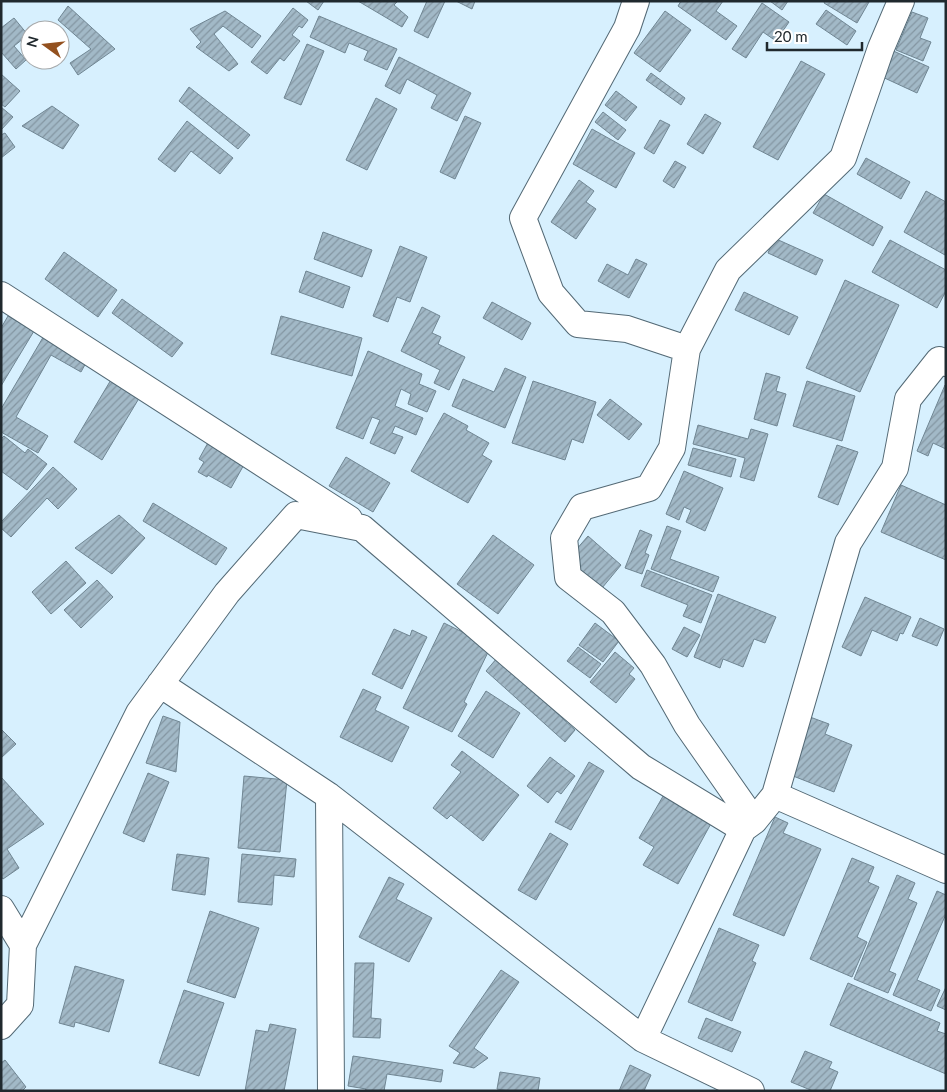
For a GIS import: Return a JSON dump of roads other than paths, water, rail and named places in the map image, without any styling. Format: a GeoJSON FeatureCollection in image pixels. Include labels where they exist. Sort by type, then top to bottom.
{"type":"FeatureCollection","features":[{"type":"Feature","properties":{"kind":"street"},"geometry":{"type":"LineString","coordinates":[[627,28],[636,1]]}},
{"type":"Feature","properties":{"kind":"street"},"geometry":{"type":"LineString","coordinates":[[644,1],[627,28],[523,218],[552,293],[578,324],[627,329],[687,349]]}},
{"type":"Feature","properties":{"kind":"street"},"geometry":{"type":"LineString","coordinates":[[748,825],[653,665],[613,612],[568,577],[564,538],[582,507],[649,488],[672,448],[687,349],[728,270],[843,158],[881,48],[901,1]]}},
{"type":"Feature","properties":{"kind":"street"},"geometry":{"type":"LineString","coordinates":[[1,295],[362,528],[641,767],[748,825]]}},
{"type":"Feature","properties":{"kind":"street"},"geometry":{"type":"LineString","coordinates":[[643,1039],[748,825],[775,795],[848,543],[895,468],[908,398],[939,360],[946,362]]}},
{"type":"Feature","properties":{"kind":"street"},"geometry":{"type":"LineString","coordinates":[[1,1026],[20,1005],[23,945],[139,713],[160,684],[227,593],[296,515],[362,528]]}},
{"type":"Feature","properties":{"kind":"street"},"geometry":{"type":"LineString","coordinates":[[160,684],[329,796],[643,1039],[751,1091]]}},
{"type":"Feature","properties":{"kind":"street"},"geometry":{"type":"LineString","coordinates":[[775,795],[946,870]]}},
{"type":"Feature","properties":{"kind":"street"},"geometry":{"type":"LineString","coordinates":[[329,796],[331,1091]]}},
{"type":"Feature","properties":{"kind":"street"},"geometry":{"type":"LineString","coordinates":[[1,909],[23,945]]}}]}
